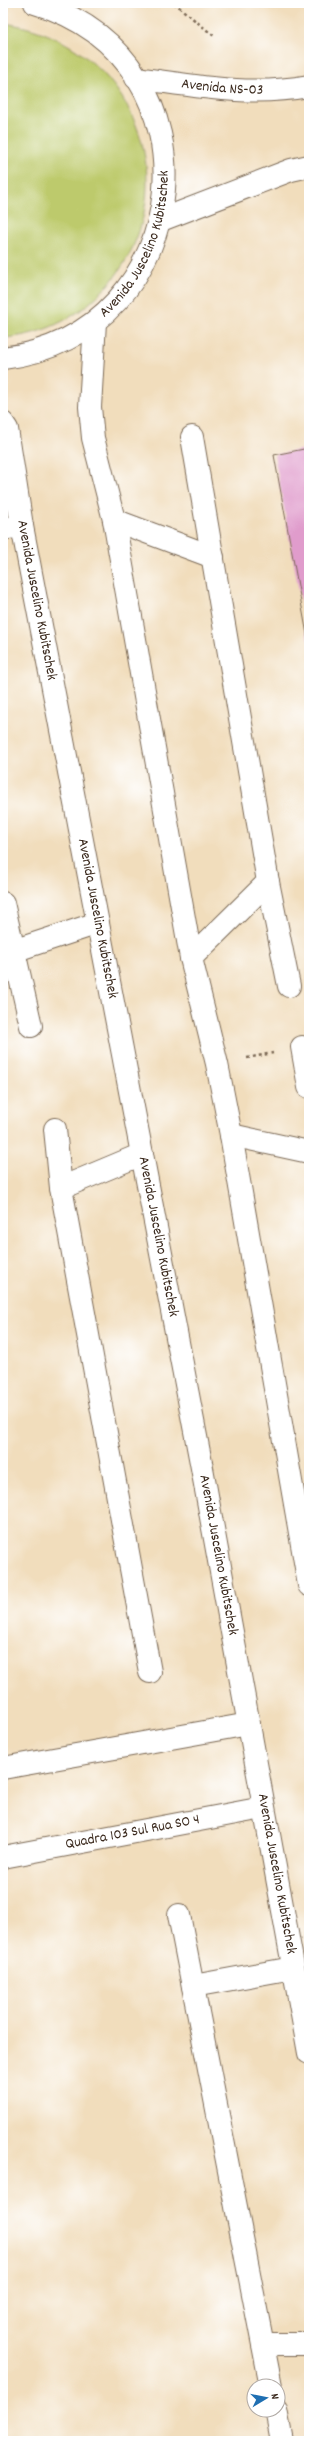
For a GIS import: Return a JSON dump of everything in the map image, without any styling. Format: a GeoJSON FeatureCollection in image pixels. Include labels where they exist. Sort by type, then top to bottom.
{"type":"FeatureCollection","features":[{"type":"Feature","properties":{"kind":"main road","name":"Avenida Juscelino Kubitschek"},"geometry":{"type":"LineString","coordinates":[[3,358],[36,352],[56,345],[95,322],[120,299],[140,272],[152,247],[161,220],[166,186],[165,158],[154,112],[136,78],[116,52],[91,30],[58,11],[35,3]]}},
{"type":"Feature","properties":{"kind":"main road","name":"Avenida NS-03"},"geometry":{"type":"LineString","coordinates":[[136,78],[246,92],[286,90],[309,86]]}},
{"type":"Feature","properties":{"kind":"main road"},"geometry":{"type":"LineString","coordinates":[[161,220],[291,170],[309,166]]}},
{"type":"Feature","properties":{"kind":"main road","name":"Avenida Juscelino Kubitschek"},"geometry":{"type":"LineString","coordinates":[[95,322],[90,407],[93,438],[114,520],[191,958],[217,1064],[231,1135],[308,1575]]}},
{"type":"Feature","properties":{"kind":"main road","name":"Avenida Juscelino Kubitschek"},"geometry":{"type":"LineString","coordinates":[[3,423],[7,429],[13,527],[98,923],[309,2052]]}},
{"type":"Feature","properties":{"kind":"main road"},"geometry":{"type":"LineString","coordinates":[[192,437],[268,882],[289,986]]}},
{"type":"Feature","properties":{"kind":"main road"},"geometry":{"type":"LineString","coordinates":[[114,520],[213,557]]}},
{"type":"Feature","properties":{"kind":"main road"},"geometry":{"type":"LineString","coordinates":[[191,958],[268,882]]}},
{"type":"Feature","properties":{"kind":"main road"},"geometry":{"type":"LineString","coordinates":[[3,903],[31,1026]]}},
{"type":"Feature","properties":{"kind":"main road"},"geometry":{"type":"LineString","coordinates":[[13,951],[98,923]]}},
{"type":"Feature","properties":{"kind":"main road"},"geometry":{"type":"LineString","coordinates":[[302,1047],[309,1087]]}},
{"type":"Feature","properties":{"kind":"main road"},"geometry":{"type":"LineString","coordinates":[[55,1129],[61,1188],[150,1672]]}},
{"type":"Feature","properties":{"kind":"main road"},"geometry":{"type":"LineString","coordinates":[[231,1135],[309,1152]]}},
{"type":"Feature","properties":{"kind":"main road"},"geometry":{"type":"LineString","coordinates":[[61,1188],[142,1154]]}},
{"type":"Feature","properties":{"kind":"main road"},"geometry":{"type":"LineString","coordinates":[[3,1768],[248,1724]]}},
{"type":"Feature","properties":{"kind":"main road","name":"Quadra 103 Sul Rua SO 4"},"geometry":{"type":"LineString","coordinates":[[3,1857],[263,1808]]}},
{"type":"Feature","properties":{"kind":"main road"},"geometry":{"type":"LineString","coordinates":[[179,1915],[269,2378]]}},
{"type":"Feature","properties":{"kind":"main road"},"geometry":{"type":"LineString","coordinates":[[193,1986],[293,1968]]}},
{"type":"Feature","properties":{"kind":"main road"},"geometry":{"type":"LineString","coordinates":[[263,2344],[309,2344]]}},
{"type":"Feature","properties":{"kind":"main road"},"geometry":{"type":"LineString","coordinates":[[278,2418],[282,2441]]}},
{"type":"Feature","properties":{"kind":"path"},"geometry":{"type":"LineString","coordinates":[[174,3],[214,36]]}},
{"type":"Feature","properties":{"kind":"path"},"geometry":{"type":"LineString","coordinates":[[217,1064],[302,1047]]}},
{"type":"Feature","properties":{"kind":"green space"},"geometry":{"type":"Polygon","coordinates":[[[3,23],[51,36],[90,60],[119,93],[139,133],[147,176],[142,219],[125,262],[93,300],[84,308],[63,321],[40,331],[15,337],[3,338],[3,23]]]}},
{"type":"Feature","properties":{"kind":"building"},"geometry":{"type":"Polygon","coordinates":[[[309,448],[309,640],[308,640],[274,455],[309,448]]]}}]}
